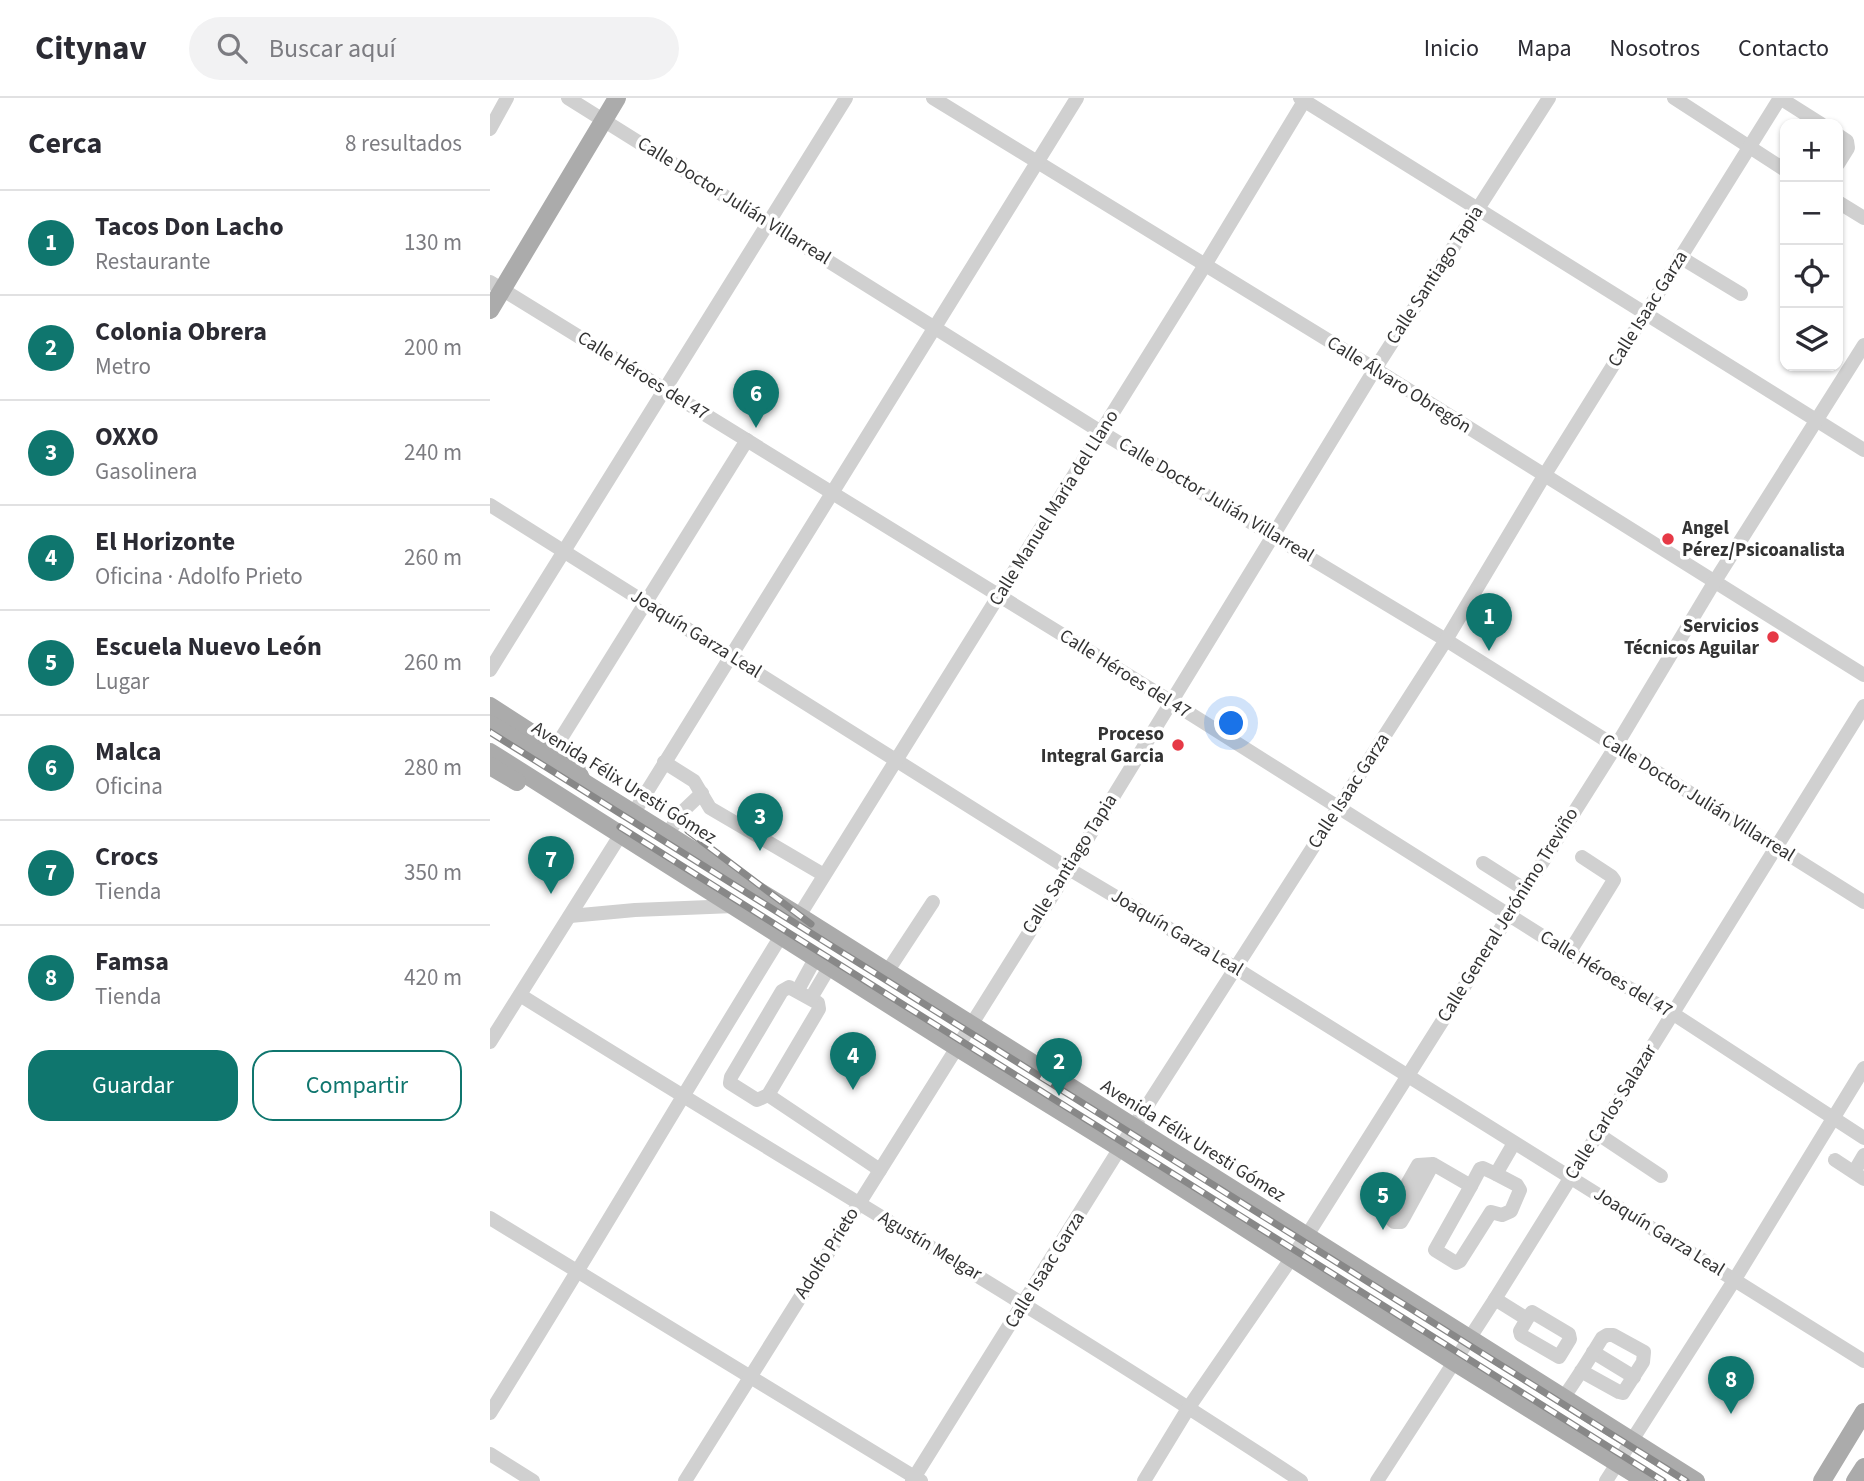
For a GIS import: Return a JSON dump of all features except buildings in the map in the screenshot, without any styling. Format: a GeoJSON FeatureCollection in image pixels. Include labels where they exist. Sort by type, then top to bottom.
{"type":"FeatureCollection","features":[{"type":"Feature","properties":{"kind":"main road"},"geometry":{"type":"LineString","coordinates":[[490,310],[497,286],[617,98]]}},
{"type":"Feature","properties":{"kind":"main road"},"geometry":{"type":"LineString","coordinates":[[490,706],[555,748],[575,765],[583,783]]}},
{"type":"Feature","properties":{"kind":"main road","name":"Avenida Félix Uresti Gómez"},"geometry":{"type":"LineString","coordinates":[[490,724],[1696,1481]]}},
{"type":"Feature","properties":{"kind":"main road"},"geometry":{"type":"LineString","coordinates":[[490,751],[1646,1481]]}},
{"type":"Feature","properties":{"kind":"main road"},"geometry":{"type":"LineString","coordinates":[[490,766],[548,800],[572,803]]}},
{"type":"Feature","properties":{"kind":"main road"},"geometry":{"type":"LineString","coordinates":[[1822,1481],[1864,1412]]}},
{"type":"Feature","properties":{"kind":"main road"},"geometry":{"type":"LineString","coordinates":[[1855,1481],[1864,1467]]}},
{"type":"Feature","properties":{"kind":"street"},"geometry":{"type":"LineString","coordinates":[[490,129],[508,98]]}},
{"type":"Feature","properties":{"kind":"street","name":"Calle Doctor Julián Villarreal"},"geometry":{"type":"LineString","coordinates":[[568,98],[1101,432],[1446,640],[1864,902]]}},
{"type":"Feature","properties":{"kind":"street"},"geometry":{"type":"LineString","coordinates":[[490,670],[846,98]]}},
{"type":"Feature","properties":{"kind":"street","name":"Calle Álvaro Obregón"},"geometry":{"type":"LineString","coordinates":[[933,98],[1375,369],[1864,675]]}},
{"type":"Feature","properties":{"kind":"street"},"geometry":{"type":"LineString","coordinates":[[633,814],[1077,98]]}},
{"type":"Feature","properties":{"kind":"street","name":"Calle Santiago Tapia"},"geometry":{"type":"LineString","coordinates":[[970,1025],[1069,869],[1375,369],[1549,98]]}},
{"type":"Feature","properties":{"kind":"street"},"geometry":{"type":"LineString","coordinates":[[1674,98],[1780,167]]}},
{"type":"Feature","properties":{"kind":"street"},"geometry":{"type":"LineString","coordinates":[[1780,98],[1813,119]]}},
{"type":"Feature","properties":{"kind":"street","name":"Calle Isaac Garza"},"geometry":{"type":"LineString","coordinates":[[916,1480],[1120,1148],[1446,640],[1544,476],[1780,98]]}},
{"type":"Feature","properties":{"kind":"street"},"geometry":{"type":"LineString","coordinates":[[1304,99],[1864,450]]}},
{"type":"Feature","properties":{"kind":"street","name":"Calle Manuel Maria del Llano"},"geometry":{"type":"LineString","coordinates":[[799,916],[1205,265],[1304,99]]}},
{"type":"Feature","properties":{"kind":"street"},"geometry":{"type":"LineString","coordinates":[[1843,138],[1847,141],[1848,148],[1843,156]]}},
{"type":"Feature","properties":{"kind":"street"},"geometry":{"type":"LineString","coordinates":[[1843,205],[1864,218]]}},
{"type":"Feature","properties":{"kind":"street"},"geometry":{"type":"LineString","coordinates":[[1680,257],[1741,293]]}},
{"type":"Feature","properties":{"kind":"street","name":"Calle Héroes del 47"},"geometry":{"type":"LineString","coordinates":[[497,286],[1170,701],[1569,953],[1672,1013],[1864,1138]]}},
{"type":"Feature","properties":{"kind":"street","name":"Calle General Jerónimo Treviño"},"geometry":{"type":"LineString","coordinates":[[1144,1481],[1189,1407],[1306,1237],[1616,746],[1715,581],[1864,345]]}},
{"type":"Feature","properties":{"kind":"street"},"geometry":{"type":"LineString","coordinates":[[555,748],[747,440]]}},
{"type":"Feature","properties":{"kind":"street","name":"Joaquín Garza Leal"},"geometry":{"type":"LineString","coordinates":[[490,505],[1069,869],[1237,969],[1864,1362]]}},
{"type":"Feature","properties":{"kind":"street","name":"Calle Carlos Salazar"},"geometry":{"type":"LineString","coordinates":[[1377,1481],[1495,1299],[1864,706]]}},
{"type":"Feature","properties":{"kind":"street"},"geometry":{"type":"LineString","coordinates":[[664,762],[694,780],[710,808],[824,875]]}},
{"type":"Feature","properties":{"kind":"street"},"geometry":{"type":"LineString","coordinates":[[667,835],[681,813],[702,793]]}},
{"type":"Feature","properties":{"kind":"street"},"geometry":{"type":"LineString","coordinates":[[490,1042],[621,834]]}},
{"type":"Feature","properties":{"kind":"street"},"geometry":{"type":"LineString","coordinates":[[1569,953],[1614,880],[1582,857]]}},
{"type":"Feature","properties":{"kind":"street"},"geometry":{"type":"LineString","coordinates":[[1483,863],[1524,889]]}},
{"type":"Feature","properties":{"kind":"street"},"geometry":{"type":"LineString","coordinates":[[887,972],[933,902]]}},
{"type":"Feature","properties":{"kind":"street"},"geometry":{"type":"LineString","coordinates":[[570,916],[734,906]]}},
{"type":"Feature","properties":{"kind":"street"},"geometry":{"type":"LineString","coordinates":[[490,1413],[578,1273],[780,936]]}},
{"type":"Feature","properties":{"kind":"street"},"geometry":{"type":"LineString","coordinates":[[798,990],[823,962]]}},
{"type":"Feature","properties":{"kind":"street"},"geometry":{"type":"LineString","coordinates":[[811,998],[823,962]]}},
{"type":"Feature","properties":{"kind":"street"},"geometry":{"type":"LineString","coordinates":[[789,986],[811,998],[818,1003],[818,1012],[768,1096],[760,1100],[752,1098],[730,1083],[782,991],[789,986]]}},
{"type":"Feature","properties":{"kind":"street","name":"Agustín Melgar"},"geometry":{"type":"LineString","coordinates":[[520,995],[682,1097],[1024,1303],[1301,1481]]}},
{"type":"Feature","properties":{"kind":"street","name":"Adolfo Prieto"},"geometry":{"type":"LineString","coordinates":[[685,1481],[970,1025]]}},
{"type":"Feature","properties":{"kind":"street"},"geometry":{"type":"LineString","coordinates":[[1606,1481],[1735,1279],[1864,1068]]}},
{"type":"Feature","properties":{"kind":"street"},"geometry":{"type":"LineString","coordinates":[[768,1096],[880,1170]]}},
{"type":"Feature","properties":{"kind":"street"},"geometry":{"type":"LineString","coordinates":[[1598,1134],[1661,1175]]}},
{"type":"Feature","properties":{"kind":"street"},"geometry":{"type":"LineString","coordinates":[[1496,1174],[1514,1143]]}},
{"type":"Feature","properties":{"kind":"street"},"geometry":{"type":"LineString","coordinates":[[1835,1160],[1859,1176],[1864,1156]]}},
{"type":"Feature","properties":{"kind":"street"},"geometry":{"type":"LineString","coordinates":[[1433,1164],[1471,1186]]}},
{"type":"Feature","properties":{"kind":"street"},"geometry":{"type":"LineString","coordinates":[[1480,1169],[1496,1174],[1517,1185],[1520,1190],[1511,1211],[1502,1215],[1491,1212],[1456,1264],[1434,1250],[1480,1169]]}},
{"type":"Feature","properties":{"kind":"street"},"geometry":{"type":"LineString","coordinates":[[490,1219],[916,1480]]}},
{"type":"Feature","properties":{"kind":"street"},"geometry":{"type":"LineString","coordinates":[[1495,1299],[1527,1319]]}},
{"type":"Feature","properties":{"kind":"street"},"geometry":{"type":"LineString","coordinates":[[1564,1397],[1602,1338],[1607,1335],[1613,1335],[1644,1352],[1643,1362],[1623,1393],[1581,1371]]}},
{"type":"Feature","properties":{"kind":"street"},"geometry":{"type":"LineString","coordinates":[[1593,1352],[1634,1377]]}},
{"type":"Feature","properties":{"kind":"street"},"geometry":{"type":"LineString","coordinates":[[490,1454],[533,1481]]}},
{"type":"Feature","properties":{"kind":"railway"},"geometry":{"type":"LineString","coordinates":[[490,732],[1686,1481]]}},
{"type":"Feature","properties":{"kind":"railway"},"geometry":{"type":"LineString","coordinates":[[620,827],[1663,1481]]}},
{"type":"Feature","properties":{"kind":"railway"},"geometry":{"type":"LineString","coordinates":[[688,831],[811,924]]}},
{"type":"Feature","properties":{"kind":"place","name":"Malca"},"geometry":{"type":"Point","coordinates":[756,428]}},
{"type":"Feature","properties":{"kind":"place","name":"Angel Pérez/Psicoanalista"},"geometry":{"type":"Point","coordinates":[1668,539]}},
{"type":"Feature","properties":{"kind":"place","name":"Servicios Técnicos Aguilar"},"geometry":{"type":"Point","coordinates":[1773,637]}},
{"type":"Feature","properties":{"kind":"place","name":"Tacos Don Lacho"},"geometry":{"type":"Point","coordinates":[1489,651]}},
{"type":"Feature","properties":{"kind":"place","name":"Proceso Integral Garcia"},"geometry":{"type":"Point","coordinates":[1178,745]}},
{"type":"Feature","properties":{"kind":"place","name":"OXXO"},"geometry":{"type":"Point","coordinates":[760,851]}},
{"type":"Feature","properties":{"kind":"place","name":"Crocs"},"geometry":{"type":"Point","coordinates":[551,894]}},
{"type":"Feature","properties":{"kind":"place","name":"El Horizonte"},"geometry":{"type":"Point","coordinates":[853,1090]}},
{"type":"Feature","properties":{"kind":"place","name":"Colonia Obrera"},"geometry":{"type":"Point","coordinates":[1059,1096]}},
{"type":"Feature","properties":{"kind":"place","name":"Escuela Nuevo León"},"geometry":{"type":"Point","coordinates":[1383,1230]}},
{"type":"Feature","properties":{"kind":"place","name":"Famsa"},"geometry":{"type":"Point","coordinates":[1731,1414]}}]}
